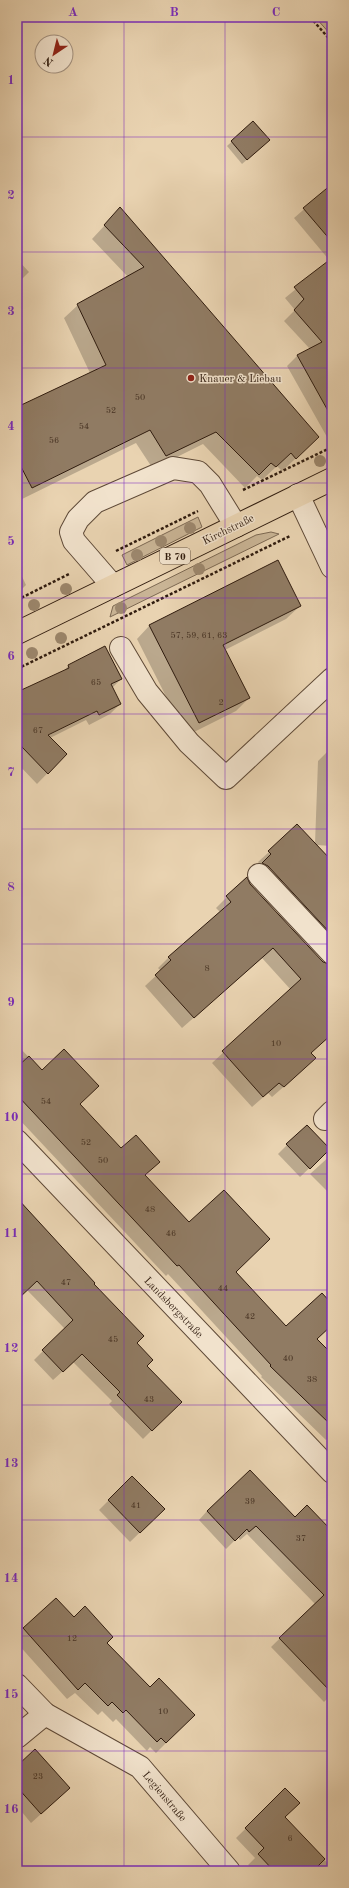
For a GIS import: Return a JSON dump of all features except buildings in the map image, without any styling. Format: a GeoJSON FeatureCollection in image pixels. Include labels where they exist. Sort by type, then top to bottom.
{"type":"FeatureCollection","features":[{"type":"Feature","properties":{"kind":"main road","name":"Kirchstraße"},"geometry":{"type":"LineString","coordinates":[[17,633],[332,478]]}},
{"type":"Feature","properties":{"kind":"street"},"geometry":{"type":"LineString","coordinates":[[113,586],[74,541],[71,532],[78,519],[94,502],[173,468],[198,472],[210,484],[236,526]]}},
{"type":"Feature","properties":{"kind":"street"},"geometry":{"type":"LineString","coordinates":[[298,495],[332,567]]}},
{"type":"Feature","properties":{"kind":"street"},"geometry":{"type":"LineString","coordinates":[[121,648],[147,692],[189,743],[226,778],[332,679]]}},
{"type":"Feature","properties":{"kind":"street"},"geometry":{"type":"LineString","coordinates":[[259,875],[332,953]]}},
{"type":"Feature","properties":{"kind":"street","name":"Landsbergstraße"},"geometry":{"type":"LineString","coordinates":[[17,1141],[332,1472]]}},
{"type":"Feature","properties":{"kind":"street","name":"Legienstraße"},"geometry":{"type":"LineString","coordinates":[[17,1685],[45,1714],[140,1767],[229,1871]]}},
{"type":"Feature","properties":{"kind":"street"},"geometry":{"type":"LineString","coordinates":[[17,1737],[45,1714]]}},
{"type":"Feature","properties":{"kind":"path"},"geometry":{"type":"LineString","coordinates":[[310,17],[332,42]]}},
{"type":"Feature","properties":{"kind":"path"},"geometry":{"type":"LineString","coordinates":[[17,600],[92,562],[332,447]]}},
{"type":"Feature","properties":{"kind":"path"},"geometry":{"type":"LineString","coordinates":[[17,669],[274,545],[313,524]]}},
{"type":"Feature","properties":{"kind":"shaded area"},"geometry":{"type":"Polygon","coordinates":[[[315,17],[332,17],[332,36],[315,17]]]}},
{"type":"Feature","properties":{"kind":"shaded area"},"geometry":{"type":"Polygon","coordinates":[[[198,517],[202,527],[127,565],[122,555],[198,517]]]}},
{"type":"Feature","properties":{"kind":"shaded area"},"geometry":{"type":"Polygon","coordinates":[[[271,532],[279,534],[110,617],[113,606],[256,535],[271,532]]]}},
{"type":"Feature","properties":{"kind":"place","name":"Knauer & Liebau"},"geometry":{"type":"Point","coordinates":[191,378]}}]}
